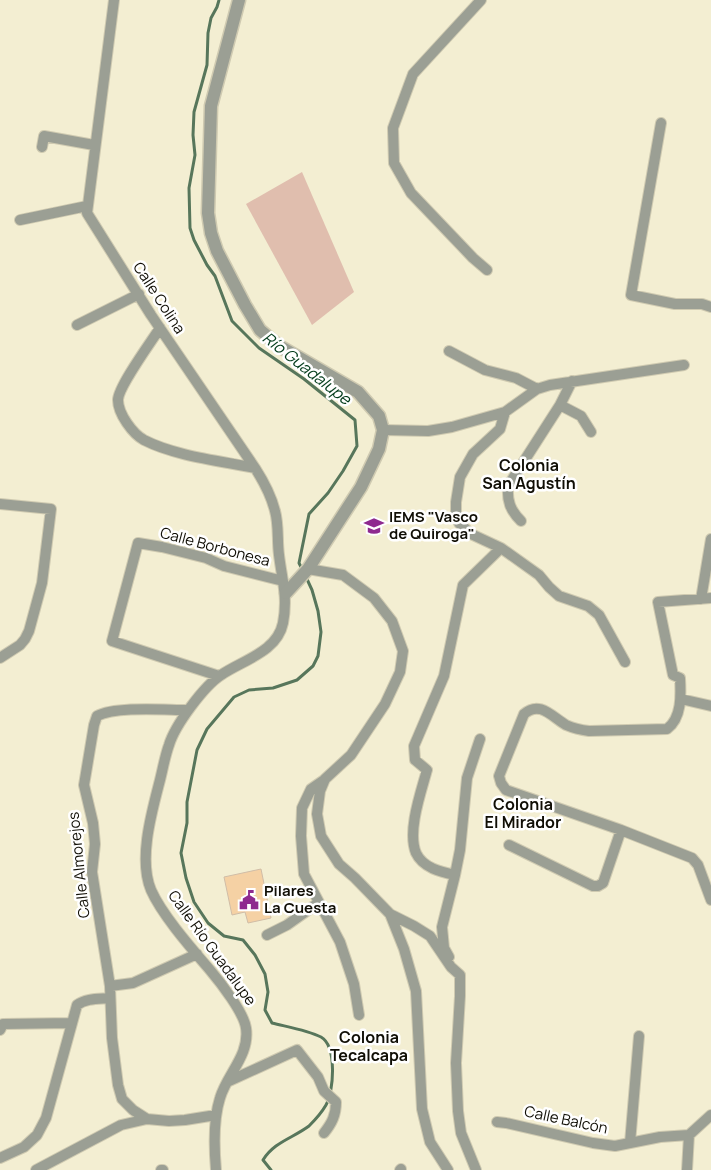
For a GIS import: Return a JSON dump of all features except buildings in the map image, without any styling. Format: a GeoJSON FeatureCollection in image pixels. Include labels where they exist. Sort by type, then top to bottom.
{"type":"FeatureCollection","features":[{"type":"Feature","properties":{"kind":"street"},"geometry":{"type":"LineString","coordinates":[[20,220],[87,206],[114,0]]}},
{"type":"Feature","properties":{"kind":"street"},"geometry":{"type":"LineString","coordinates":[[239,0],[211,106],[208,213],[211,233],[217,251],[260,330],[279,346],[358,392],[380,416],[384,430],[379,450],[361,487],[305,572],[285,587]]}},
{"type":"Feature","properties":{"kind":"street"},"geometry":{"type":"LineString","coordinates":[[481,0],[413,74],[392,128],[394,163],[411,193],[472,258],[487,270]]}},
{"type":"Feature","properties":{"kind":"street"},"geometry":{"type":"LineString","coordinates":[[662,123],[631,295],[675,304],[702,304],[711,307]]}},
{"type":"Feature","properties":{"kind":"street"},"geometry":{"type":"LineString","coordinates":[[42,148],[44,136],[94,145]]}},
{"type":"Feature","properties":{"kind":"street","name":"Calle Colina"},"geometry":{"type":"LineString","coordinates":[[87,206],[87,213],[160,328],[268,490],[276,512],[279,556],[285,587]]}},
{"type":"Feature","properties":{"kind":"street"},"geometry":{"type":"LineString","coordinates":[[76,325],[139,294]]}},
{"type":"Feature","properties":{"kind":"street"},"geometry":{"type":"LineString","coordinates":[[160,328],[122,386],[118,400],[124,421],[143,440],[183,454],[255,468]]}},
{"type":"Feature","properties":{"kind":"street"},"geometry":{"type":"LineString","coordinates":[[449,351],[485,370],[516,378],[538,389]]}},
{"type":"Feature","properties":{"kind":"street"},"geometry":{"type":"LineString","coordinates":[[384,430],[428,431],[452,427],[504,412],[538,389],[572,381],[684,365]]}},
{"type":"Feature","properties":{"kind":"street"},"geometry":{"type":"LineString","coordinates":[[521,521],[510,507],[507,495],[508,486],[560,405],[572,381]]}},
{"type":"Feature","properties":{"kind":"street"},"geometry":{"type":"LineString","coordinates":[[560,405],[581,416],[591,432]]}},
{"type":"Feature","properties":{"kind":"street"},"geometry":{"type":"LineString","coordinates":[[504,412],[500,429],[473,454],[460,477],[456,502],[456,513],[459,523],[471,534],[501,548],[539,576],[559,596],[588,606],[599,615],[625,662]]}},
{"type":"Feature","properties":{"kind":"street"},"geometry":{"type":"LineString","coordinates":[[0,504],[51,509],[42,583],[29,631],[25,640],[20,645],[0,658]]}},
{"type":"Feature","properties":{"kind":"street"},"geometry":{"type":"LineString","coordinates":[[711,539],[706,599],[658,602],[673,675],[680,678],[681,699],[674,722],[667,729],[589,731],[565,724],[549,712],[537,708],[529,710],[524,714],[499,776],[500,783],[506,790],[621,830],[692,858],[698,865],[711,900]]}},
{"type":"Feature","properties":{"kind":"street","name":"Calle Borbonesa"},"geometry":{"type":"LineString","coordinates":[[219,676],[112,641],[138,543],[206,558],[285,587]]}},
{"type":"Feature","properties":{"kind":"street"},"geometry":{"type":"LineString","coordinates":[[455,875],[432,868],[424,863],[416,854],[413,836],[416,809],[427,770],[415,760],[414,746],[444,676],[463,585],[501,548]]}},
{"type":"Feature","properties":{"kind":"street"},"geometry":{"type":"LineString","coordinates":[[305,572],[342,575],[374,598],[392,621],[403,651],[400,672],[385,704],[351,755],[311,789],[302,808],[301,836],[304,874],[340,942],[354,984],[359,1015]]}},
{"type":"Feature","properties":{"kind":"street","name":"Calle Río Guadalupe"},"geometry":{"type":"LineString","coordinates":[[216,1170],[214,1150],[216,1115],[220,1098],[240,1061],[245,1044],[244,1019],[217,978],[162,909],[151,889],[147,872],[148,830],[169,743],[187,710],[219,676],[271,645],[278,637],[283,624],[285,587]]}},
{"type":"Feature","properties":{"kind":"street"},"geometry":{"type":"LineString","coordinates":[[681,699],[711,706]]}},
{"type":"Feature","properties":{"kind":"street","name":"Calle Almorejos"},"geometry":{"type":"LineString","coordinates":[[147,1119],[133,1110],[122,1099],[118,1085],[112,1038],[110,986],[92,872],[95,844],[93,823],[84,785],[97,716],[102,713],[121,711],[187,710]]}},
{"type":"Feature","properties":{"kind":"street"},"geometry":{"type":"LineString","coordinates":[[476,1170],[461,1133],[458,1111],[456,1063],[460,979],[444,948],[442,927],[460,850],[467,778],[480,739]]}},
{"type":"Feature","properties":{"kind":"street"},"geometry":{"type":"LineString","coordinates":[[325,779],[320,791],[317,814],[321,836],[339,864],[390,914],[430,936],[460,979]]}},
{"type":"Feature","properties":{"kind":"street"},"geometry":{"type":"LineString","coordinates":[[509,845],[593,886],[598,886],[603,883],[621,830]]}},
{"type":"Feature","properties":{"kind":"street"},"geometry":{"type":"LineString","coordinates":[[267,935],[287,925],[318,903]]}},
{"type":"Feature","properties":{"kind":"street"},"geometry":{"type":"LineString","coordinates":[[390,914],[404,949],[416,992],[422,1109],[430,1142],[448,1170]]}},
{"type":"Feature","properties":{"kind":"street"},"geometry":{"type":"LineString","coordinates":[[110,986],[133,983],[197,954]]}},
{"type":"Feature","properties":{"kind":"street"},"geometry":{"type":"LineString","coordinates":[[0,1158],[24,1147],[37,1135],[46,1118],[77,1005],[82,1001],[110,998]]}},
{"type":"Feature","properties":{"kind":"street"},"geometry":{"type":"LineString","coordinates":[[0,1030],[3,1024],[71,1023]]}},
{"type":"Feature","properties":{"kind":"street"},"geometry":{"type":"LineString","coordinates":[[630,1144],[639,1036]]}},
{"type":"Feature","properties":{"kind":"street"},"geometry":{"type":"LineString","coordinates":[[227,1082],[297,1050],[318,1077],[324,1092],[336,1102],[336,1112],[331,1125],[324,1133]]}},
{"type":"Feature","properties":{"kind":"street"},"geometry":{"type":"LineString","coordinates":[[36,1170],[121,1125],[147,1119],[169,1121],[216,1115]]}},
{"type":"Feature","properties":{"kind":"street"},"geometry":{"type":"LineString","coordinates":[[687,1170],[688,1135],[711,1115]]}},
{"type":"Feature","properties":{"kind":"street","name":"Calle Balcón"},"geometry":{"type":"LineString","coordinates":[[497,1122],[506,1122],[593,1143],[615,1146],[660,1137],[688,1135]]}},
{"type":"Feature","properties":{"kind":"shaded area"},"geometry":{"type":"Polygon","coordinates":[[[302,172],[354,292],[312,325],[246,204],[302,172]]]}},
{"type":"Feature","properties":{"kind":"waterway","name":"Río Guadalupe"},"geometry":{"type":"LineString","coordinates":[[219,0],[211,18],[208,33],[207,65],[194,112],[193,135],[195,155],[189,188],[190,228],[207,265],[215,276],[232,321],[259,348],[304,379],[355,420],[357,446],[328,493],[309,514],[299,563],[302,569]]}},
{"type":"Feature","properties":{"kind":"waterway","name":"Río Guadalupe"},"geometry":{"type":"LineString","coordinates":[[271,1170],[263,1160],[267,1154],[278,1144],[309,1126],[326,1105],[332,1080],[330,1049],[321,1037],[272,1023],[265,1010],[268,992],[265,974],[255,955],[243,940],[224,936],[208,923],[194,902],[186,878],[181,853],[187,823],[187,802],[197,750],[207,729],[234,697],[249,690],[273,688],[297,680],[313,666],[318,656],[321,632],[318,611],[306,577]]}},
{"type":"Feature","properties":{"kind":"place","name":"IEMS \"Vasco de Quiroga\""},"geometry":{"type":"Point","coordinates":[374,526]}},
{"type":"Feature","properties":{"kind":"place","name":"Pilares La Cuesta"},"geometry":{"type":"Point","coordinates":[249,900]}},
{"type":"Feature","properties":{"kind":"district","name":"Colonia San Agustín"},"geometry":{"type":"Point","coordinates":[529,474]}},
{"type":"Feature","properties":{"kind":"district","name":"Colonia El Mirador"},"geometry":{"type":"Point","coordinates":[523,813]}},
{"type":"Feature","properties":{"kind":"district","name":"Colonia Tecalcapa"},"geometry":{"type":"Point","coordinates":[369,1046]}}]}
